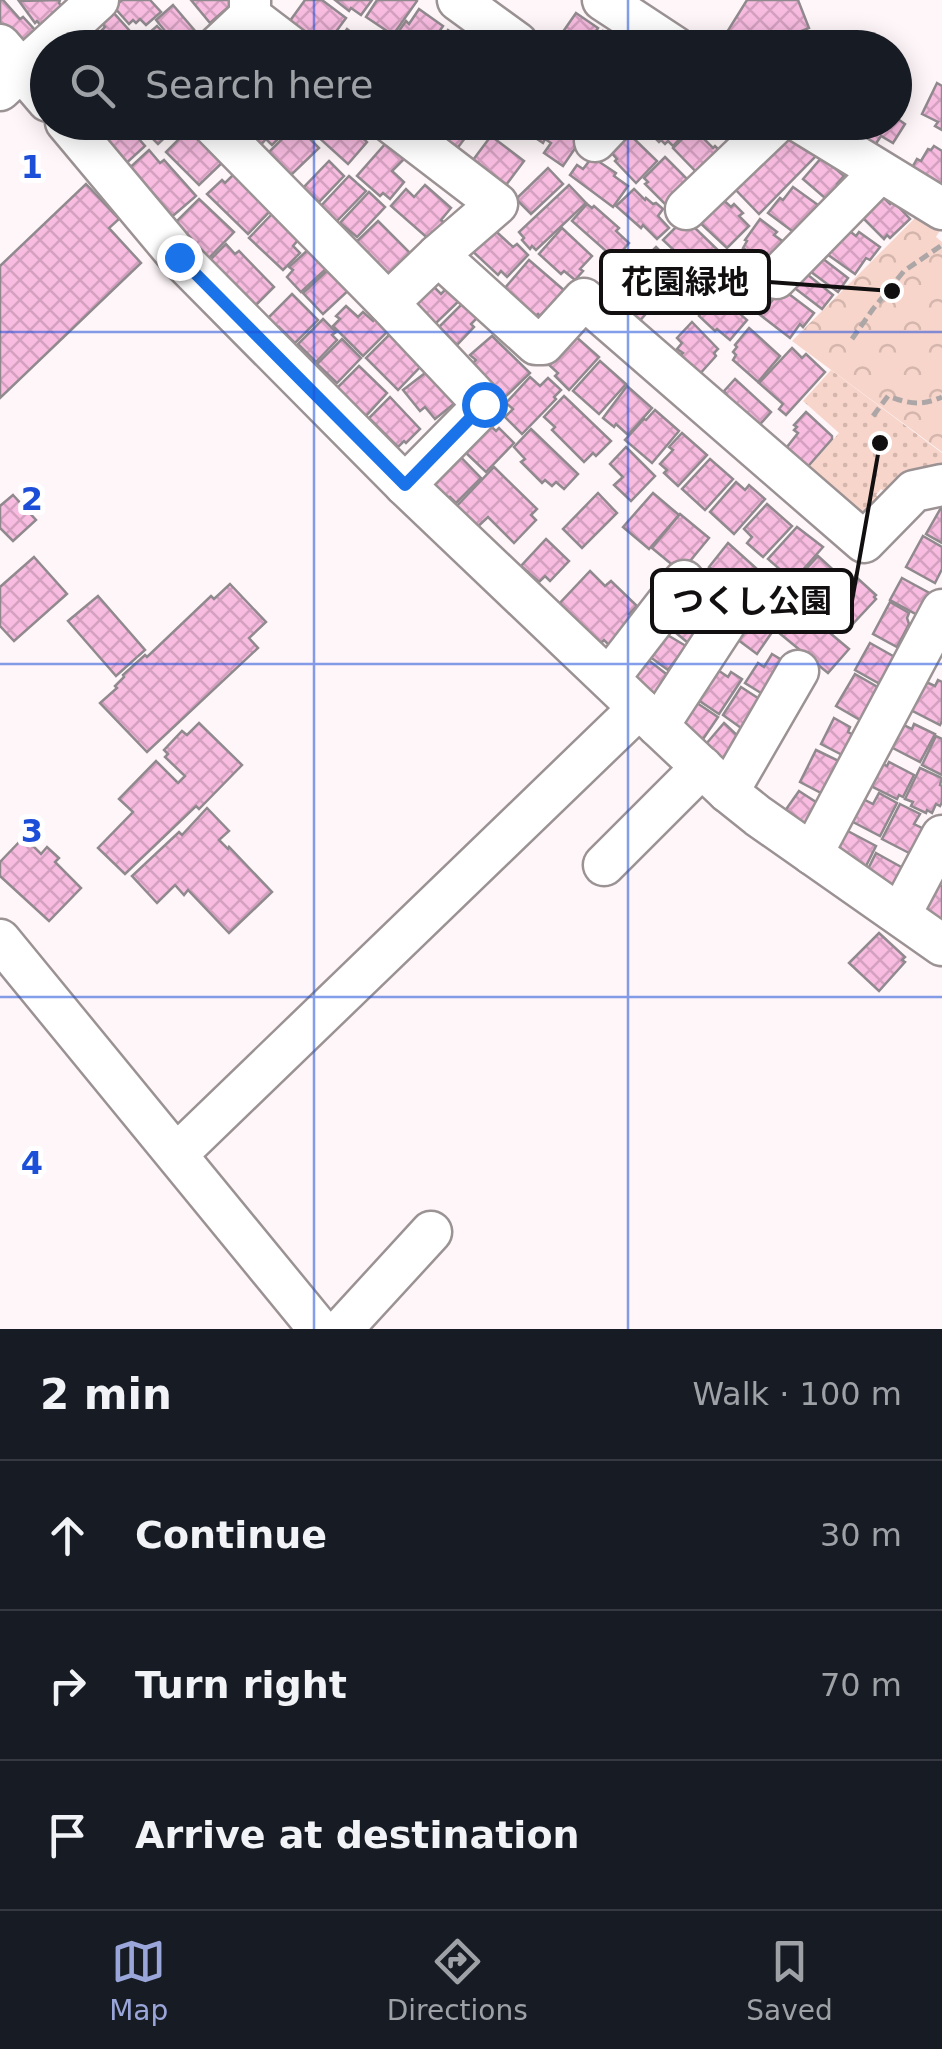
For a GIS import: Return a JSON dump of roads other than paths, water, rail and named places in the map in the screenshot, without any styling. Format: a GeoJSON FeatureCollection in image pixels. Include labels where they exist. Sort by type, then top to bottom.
{"type":"FeatureCollection","features":[{"type":"Feature","properties":{"kind":"street"},"geometry":{"type":"LineString","coordinates":[[58,30],[98,0]]}},
{"type":"Feature","properties":{"kind":"street"},"geometry":{"type":"LineString","coordinates":[[458,0],[500,30]]}},
{"type":"Feature","properties":{"kind":"street"},"geometry":{"type":"LineString","coordinates":[[603,0],[649,30]]}},
{"type":"Feature","properties":{"kind":"street"},"geometry":{"type":"LineString","coordinates":[[231,30],[250,8],[273,30]]}},
{"type":"Feature","properties":{"kind":"street"},"geometry":{"type":"LineString","coordinates":[[30,52],[7,69],[30,87]]}},
{"type":"Feature","properties":{"kind":"street"},"geometry":{"type":"LineString","coordinates":[[81,140],[179,257],[405,485],[648,717],[715,779],[812,854],[942,945]]}},
{"type":"Feature","properties":{"kind":"street"},"geometry":{"type":"LineString","coordinates":[[228,140],[484,404],[405,485]]}},
{"type":"Feature","properties":{"kind":"street"},"geometry":{"type":"LineString","coordinates":[[388,303],[497,204],[413,140]]}},
{"type":"Feature","properties":{"kind":"street"},"geometry":{"type":"LineString","coordinates":[[686,210],[758,140]]}},
{"type":"Feature","properties":{"kind":"street"},"geometry":{"type":"LineString","coordinates":[[829,140],[942,209]]}},
{"type":"Feature","properties":{"kind":"street"},"geometry":{"type":"LineString","coordinates":[[776,278],[880,172]]}},
{"type":"Feature","properties":{"kind":"street"},"geometry":{"type":"LineString","coordinates":[[438,255],[536,344],[543,344],[584,299],[864,542],[914,491],[942,485]]}},
{"type":"Feature","properties":{"kind":"street"},"geometry":{"type":"LineString","coordinates":[[609,678],[684,582]]}},
{"type":"Feature","properties":{"kind":"street"},"geometry":{"type":"LineString","coordinates":[[177,1154],[648,717],[738,602]]}},
{"type":"Feature","properties":{"kind":"street"},"geometry":{"type":"LineString","coordinates":[[812,854],[942,610]]}},
{"type":"Feature","properties":{"kind":"street"},"geometry":{"type":"LineString","coordinates":[[604,865],[715,779],[798,671]]}},
{"type":"Feature","properties":{"kind":"street"},"geometry":{"type":"LineString","coordinates":[[900,915],[942,836]]}},
{"type":"Feature","properties":{"kind":"street"},"geometry":{"type":"LineString","coordinates":[[0,940],[319,1329]]}},
{"type":"Feature","properties":{"kind":"street"},"geometry":{"type":"LineString","coordinates":[[342,1329],[431,1232]]}},
{"type":"Feature","properties":{"kind":"place","name":"花園緑地"},"geometry":{"type":"Point","coordinates":[892,291]}},
{"type":"Feature","properties":{"kind":"place","name":"つくし公園"},"geometry":{"type":"Point","coordinates":[880,443]}}]}
